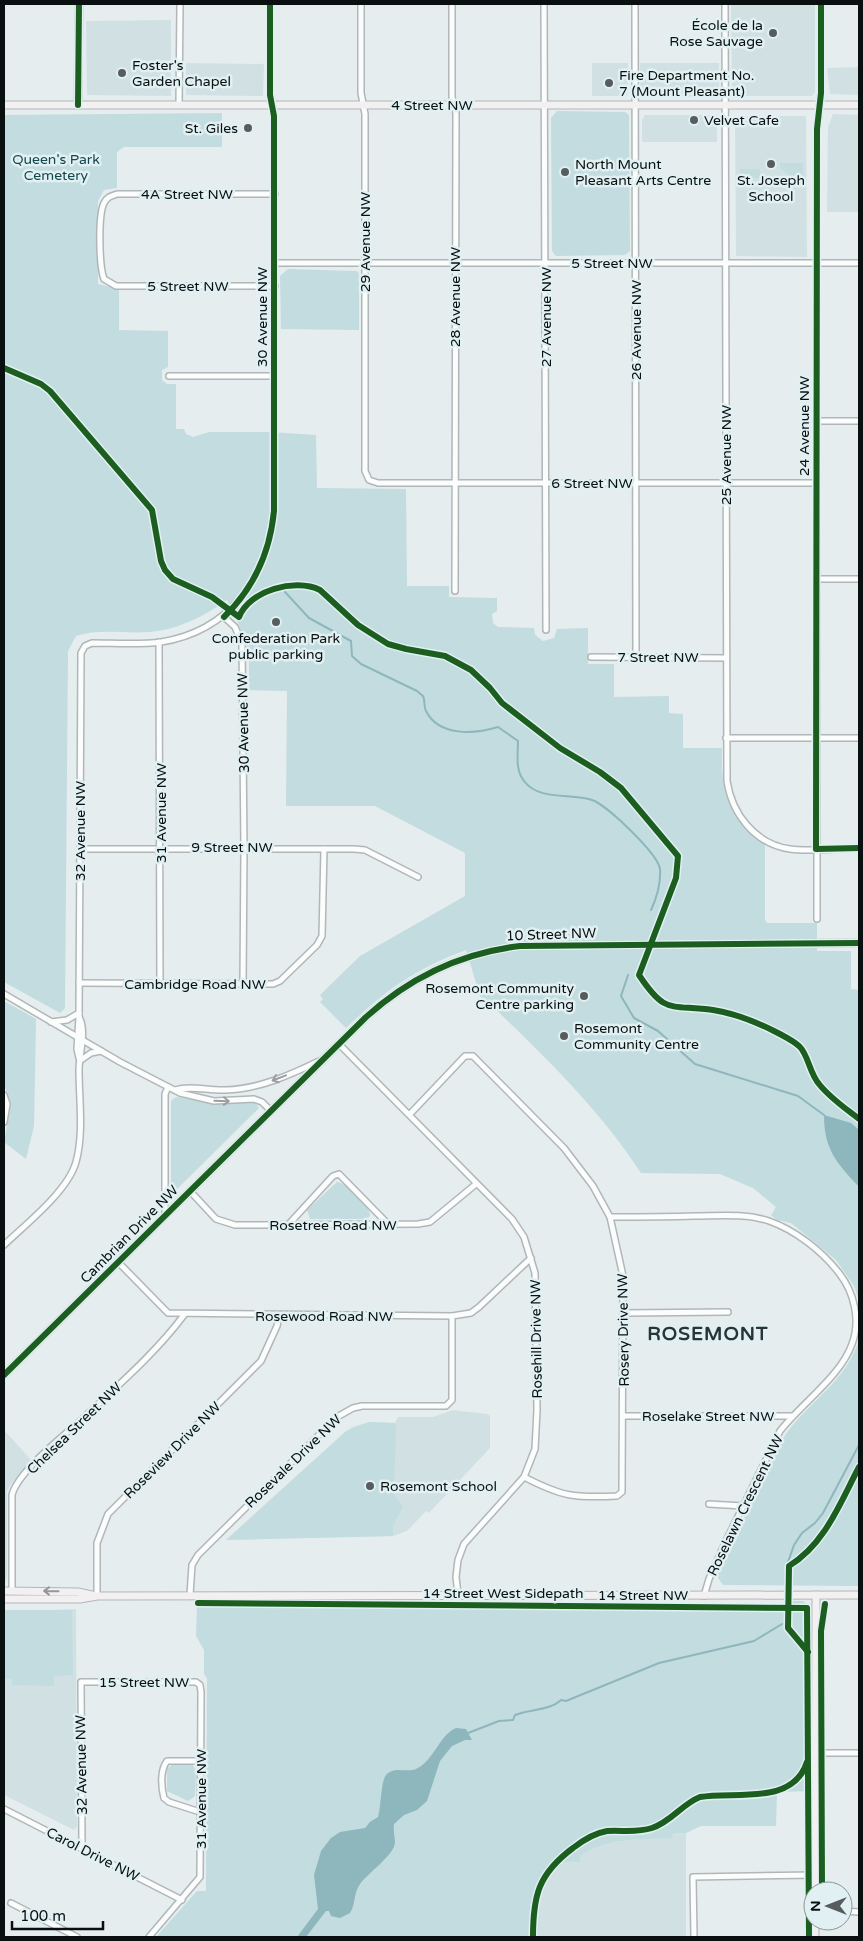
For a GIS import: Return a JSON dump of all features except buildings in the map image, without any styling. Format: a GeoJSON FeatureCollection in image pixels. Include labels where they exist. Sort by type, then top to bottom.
{"type":"FeatureCollection","features":[{"type":"Feature","properties":{"kind":"main road"},"geometry":{"type":"LineString","coordinates":[[78,105],[79,4]]}},
{"type":"Feature","properties":{"kind":"main road","name":"4 Street NW"},"geometry":{"type":"LineString","coordinates":[[4,105],[859,105]]}},
{"type":"Feature","properties":{"kind":"main road","name":"10 Street NW"},"geometry":{"type":"LineString","coordinates":[[270,1111],[383,1002],[436,968],[480,952],[536,945],[859,943]]}},
{"type":"Feature","properties":{"kind":"main road","name":"Cambrian Drive NW"},"geometry":{"type":"LineString","coordinates":[[4,1374],[270,1111]]}},
{"type":"Feature","properties":{"kind":"main road","name":"14 Street NW"},"geometry":{"type":"LineString","coordinates":[[4,1591],[78,1592],[98,1596]]}},
{"type":"Feature","properties":{"kind":"main road","name":"14 Street NW"},"geometry":{"type":"LineString","coordinates":[[4,1599],[80,1599],[98,1596],[458,1594],[859,1595]]}},
{"type":"Feature","properties":{"kind":"main road"},"geometry":{"type":"LineString","coordinates":[[815,1881],[816,1595]]}},
{"type":"Feature","properties":{"kind":"street"},"geometry":{"type":"LineString","coordinates":[[179,105],[180,4]]}},
{"type":"Feature","properties":{"kind":"street","name":"30 Avenue NW"},"geometry":{"type":"LineString","coordinates":[[243,984],[242,643],[235,627],[224,617],[256,574],[266,554],[272,531],[274,511],[275,286],[272,105],[270,95],[270,4]]}},
{"type":"Feature","properties":{"kind":"street","name":"29 Avenue NW"},"geometry":{"type":"LineString","coordinates":[[362,4],[365,471],[369,480]]}},
{"type":"Feature","properties":{"kind":"street","name":"28 Avenue NW"},"geometry":{"type":"LineString","coordinates":[[452,4],[455,263],[455,590]]}},
{"type":"Feature","properties":{"kind":"street","name":"27 Avenue NW"},"geometry":{"type":"LineString","coordinates":[[544,4],[546,630]]}},
{"type":"Feature","properties":{"kind":"street","name":"26 Avenue NW"},"geometry":{"type":"LineString","coordinates":[[635,4],[636,657]]}},
{"type":"Feature","properties":{"kind":"street","name":"25 Avenue NW"},"geometry":{"type":"LineString","coordinates":[[726,4],[726,738],[728,789],[733,805],[747,825],[765,840],[778,846],[798,850],[816,849]]}},
{"type":"Feature","properties":{"kind":"street","name":"24 Avenue NW"},"geometry":{"type":"LineString","coordinates":[[816,919],[816,129],[821,93],[821,4]]}},
{"type":"Feature","properties":{"kind":"street","name":"4A Street NW"},"geometry":{"type":"LineString","coordinates":[[104,279],[100,266],[101,214],[104,203],[109,197],[117,194],[274,194]]}},
{"type":"Feature","properties":{"kind":"street","name":"5 Street NW"},"geometry":{"type":"LineString","coordinates":[[274,263],[859,263]]}},
{"type":"Feature","properties":{"kind":"street","name":"5 Street NW"},"geometry":{"type":"LineString","coordinates":[[104,279],[116,286],[275,286]]}},
{"type":"Feature","properties":{"kind":"street"},"geometry":{"type":"LineString","coordinates":[[169,376],[274,376]]}},
{"type":"Feature","properties":{"kind":"street"},"geometry":{"type":"LineString","coordinates":[[816,421],[859,421]]}},
{"type":"Feature","properties":{"kind":"street","name":"6 Street NW"},"geometry":{"type":"LineString","coordinates":[[369,480],[378,483],[816,483]]}},
{"type":"Feature","properties":{"kind":"street"},"geometry":{"type":"LineString","coordinates":[[817,579],[859,579]]}},
{"type":"Feature","properties":{"kind":"street"},"geometry":{"type":"LineString","coordinates":[[159,642],[180,638],[224,617]]}},
{"type":"Feature","properties":{"kind":"street","name":"32 Avenue NW"},"geometry":{"type":"LineString","coordinates":[[4,1245],[68,1180],[76,1163],[79,1147],[81,653],[85,646],[92,643],[159,642]]}},
{"type":"Feature","properties":{"kind":"street","name":"31 Avenue NW"},"geometry":{"type":"LineString","coordinates":[[159,642],[160,984]]}},
{"type":"Feature","properties":{"kind":"street","name":"7 Street NW"},"geometry":{"type":"LineString","coordinates":[[591,657],[726,658]]}},
{"type":"Feature","properties":{"kind":"street"},"geometry":{"type":"LineString","coordinates":[[726,738],[859,738]]}},
{"type":"Feature","properties":{"kind":"street","name":"9 Street NW"},"geometry":{"type":"LineString","coordinates":[[80,849],[161,847],[366,850],[418,877]]}},
{"type":"Feature","properties":{"kind":"street"},"geometry":{"type":"LineString","coordinates":[[816,849],[859,848]]}},
{"type":"Feature","properties":{"kind":"street","name":"Cambridge Road NW"},"geometry":{"type":"LineString","coordinates":[[79,983],[273,984],[280,982],[317,945],[322,936],[324,924],[324,849]]}},
{"type":"Feature","properties":{"kind":"street"},"geometry":{"type":"LineString","coordinates":[[4,994],[50,1022],[184,1095],[214,1101],[258,1100],[270,1111]]}},
{"type":"Feature","properties":{"kind":"street"},"geometry":{"type":"LineString","coordinates":[[50,1022],[68,1020],[79,1015]]}},
{"type":"Feature","properties":{"kind":"street","name":"Rosehill Drive NW"},"geometry":{"type":"LineString","coordinates":[[339,1044],[512,1219],[524,1238],[531,1258],[536,1287],[537,1410],[535,1449],[524,1477],[464,1544],[458,1560],[456,1576],[458,1594]]}},
{"type":"Feature","properties":{"kind":"street"},"geometry":{"type":"LineString","coordinates":[[79,1060],[86,1055],[102,1051]]}},
{"type":"Feature","properties":{"kind":"street","name":"Rosery Drive NW"},"geometry":{"type":"LineString","coordinates":[[410,1114],[465,1056],[473,1056],[564,1148],[593,1186],[610,1217],[623,1276],[624,1416],[622,1492],[617,1496],[577,1498],[546,1488],[524,1477]]}},
{"type":"Feature","properties":{"kind":"street","name":"10 Street NW"},"geometry":{"type":"LineString","coordinates":[[175,1090],[186,1087],[224,1090],[256,1086],[324,1058]]}},
{"type":"Feature","properties":{"kind":"street"},"geometry":{"type":"LineString","coordinates":[[165,1215],[165,1094],[168,1086]]}},
{"type":"Feature","properties":{"kind":"street"},"geometry":{"type":"LineString","coordinates":[[4,1094],[7,1104],[4,1122]]}},
{"type":"Feature","properties":{"kind":"street"},"geometry":{"type":"LineString","coordinates":[[288,1226],[333,1176],[339,1174],[389,1225]]}},
{"type":"Feature","properties":{"kind":"street","name":"Rosetree Road NW"},"geometry":{"type":"LineString","coordinates":[[190,1191],[210,1215],[222,1222],[235,1225],[389,1225],[430,1222],[476,1184]]}},
{"type":"Feature","properties":{"kind":"street","name":"Roselawn Crescent NW"},"geometry":{"type":"LineString","coordinates":[[610,1217],[751,1217],[769,1221],[797,1235],[831,1263],[844,1279],[854,1299],[856,1323],[852,1344],[837,1369],[780,1431],[709,1579],[704,1596]]}},
{"type":"Feature","properties":{"kind":"street","name":"Rosewood Road NW"},"geometry":{"type":"LineString","coordinates":[[118,1262],[168,1314],[452,1316],[471,1312],[479,1307],[531,1258]]}},
{"type":"Feature","properties":{"kind":"street"},"geometry":{"type":"LineString","coordinates":[[624,1313],[728,1312]]}},
{"type":"Feature","properties":{"kind":"street","name":"Chelsea Street NW"},"geometry":{"type":"LineString","coordinates":[[12,1591],[12,1495],[16,1485],[36,1461],[167,1336],[184,1315]]}},
{"type":"Feature","properties":{"kind":"street","name":"Roseview Drive NW"},"geometry":{"type":"LineString","coordinates":[[98,1596],[97,1543],[108,1514],[261,1361],[277,1326],[279,1316]]}},
{"type":"Feature","properties":{"kind":"street","name":"Rosevale Drive NW"},"geometry":{"type":"LineString","coordinates":[[190,1596],[192,1565],[198,1555],[337,1417],[353,1408],[362,1406],[446,1406],[450,1404],[452,1400],[452,1316]]}},
{"type":"Feature","properties":{"kind":"street","name":"Roselake Street NW"},"geometry":{"type":"LineString","coordinates":[[624,1416],[792,1416]]}},
{"type":"Feature","properties":{"kind":"street"},"geometry":{"type":"LineString","coordinates":[[709,1504],[743,1506]]}},
{"type":"Feature","properties":{"kind":"street","name":"32 Avenue NW"},"geometry":{"type":"LineString","coordinates":[[80,1682],[82,1848]]}},
{"type":"Feature","properties":{"kind":"street","name":"15 Street NW"},"geometry":{"type":"LineString","coordinates":[[80,1682],[196,1682],[200,1685],[201,1692]]}},
{"type":"Feature","properties":{"kind":"street","name":"31 Avenue NW"},"geometry":{"type":"LineString","coordinates":[[149,1937],[200,1877],[201,1692]]}},
{"type":"Feature","properties":{"kind":"street"},"geometry":{"type":"LineString","coordinates":[[816,1753],[859,1753]]}},
{"type":"Feature","properties":{"kind":"street"},"geometry":{"type":"LineString","coordinates":[[200,1812],[169,1802],[164,1798],[162,1783],[164,1765],[167,1761],[201,1761]]}},
{"type":"Feature","properties":{"kind":"street","name":"Carol Drive NW"},"geometry":{"type":"LineString","coordinates":[[4,1809],[182,1900]]}},
{"type":"Feature","properties":{"kind":"street"},"geometry":{"type":"LineString","coordinates":[[694,1937],[693,1877],[815,1875]]}},
{"type":"Feature","properties":{"kind":"street"},"geometry":{"type":"LineString","coordinates":[[11,1903],[76,1937]]}},
{"type":"Feature","properties":{"kind":"shaded area","name":"École de la Rose Sauvage"},"geometry":{"type":"Polygon","coordinates":[[[731,4],[815,4],[815,92],[812,96],[732,96],[731,4]]]}},
{"type":"Feature","properties":{"kind":"shaded area"},"geometry":{"type":"Polygon","coordinates":[[[171,20],[171,96],[87,95],[86,21],[171,20]]]}},
{"type":"Feature","properties":{"kind":"shaded area"},"geometry":{"type":"Polygon","coordinates":[[[186,63],[264,64],[263,96],[186,95],[186,63]]]}},
{"type":"Feature","properties":{"kind":"shaded area"},"geometry":{"type":"Polygon","coordinates":[[[592,63],[628,63],[628,93],[626,96],[592,96],[592,63]]]}},
{"type":"Feature","properties":{"kind":"shaded area"},"geometry":{"type":"Polygon","coordinates":[[[640,63],[719,63],[719,92],[716,97],[642,96],[640,92],[640,63]]]}},
{"type":"Feature","properties":{"kind":"shaded area"},"geometry":{"type":"Polygon","coordinates":[[[859,67],[859,95],[830,94],[827,68],[859,67]]]}},
{"type":"Feature","properties":{"kind":"shaded area"},"geometry":{"type":"Polygon","coordinates":[[[833,114],[859,115],[859,212],[827,212],[828,127],[833,114]]]}},
{"type":"Feature","properties":{"kind":"shaded area"},"geometry":{"type":"Polygon","coordinates":[[[645,115],[717,115],[717,142],[642,142],[642,120],[645,115]]]}},
{"type":"Feature","properties":{"kind":"shaded area","name":"St. Joseph School"},"geometry":{"type":"Polygon","coordinates":[[[735,116],[806,116],[807,257],[736,256],[735,116]]]}},
{"type":"Feature","properties":{"kind":"shaded area"},"geometry":{"type":"Polygon","coordinates":[[[824,1115],[851,1123],[859,1130],[859,1187],[838,1163],[829,1147],[826,1138],[824,1115]]]}},
{"type":"Feature","properties":{"kind":"shaded area","name":"Rosemont School"},"geometry":{"type":"Polygon","coordinates":[[[453,1410],[490,1416],[490,1448],[429,1513],[426,1511],[407,1531],[393,1536],[226,1540],[352,1427],[369,1422],[395,1423],[398,1417],[433,1417],[453,1410]]]}},
{"type":"Feature","properties":{"kind":"shaded area"},"geometry":{"type":"Polygon","coordinates":[[[4,1430],[32,1461],[10,1485],[7,1491],[7,1578],[4,1583],[4,1430]]]}},
{"type":"Feature","properties":{"kind":"shaded area"},"geometry":{"type":"Polygon","coordinates":[[[76,1609],[77,1827],[74,1830],[4,1795],[4,1612],[76,1609]]]}},
{"type":"Feature","properties":{"kind":"shaded area"},"geometry":{"type":"Polygon","coordinates":[[[456,1728],[466,1729],[472,1740],[465,1740],[452,1746],[440,1761],[427,1801],[417,1810],[404,1815],[394,1824],[394,1848],[360,1884],[350,1913],[340,1918],[331,1916],[329,1911],[326,1911],[306,1937],[297,1937],[318,1909],[314,1875],[321,1851],[331,1838],[340,1832],[365,1828],[378,1817],[386,1775],[397,1770],[416,1769],[422,1765],[445,1736],[456,1728]]]}},
{"type":"Feature","properties":{"kind":"shaded area"},"geometry":{"type":"Polygon","coordinates":[[[686,1833],[686,1937],[534,1937],[536,1903],[541,1889],[556,1863],[579,1862],[579,1856],[599,1844],[686,1833]]]}},
{"type":"Feature","properties":{"kind":"green space"},"geometry":{"type":"Polygon","coordinates":[[[557,111],[625,112],[629,115],[630,251],[625,255],[556,256],[552,251],[551,118],[557,111]]]}},
{"type":"Feature","properties":{"kind":"green space","name":"Queen's Park Cemetery"},"geometry":{"type":"Polygon","coordinates":[[[222,113],[222,147],[124,147],[117,152],[117,188],[104,190],[98,201],[98,284],[119,289],[119,330],[168,331],[168,367],[162,370],[162,380],[167,384],[176,384],[176,429],[184,429],[186,434],[193,437],[209,432],[270,432],[316,435],[317,488],[406,489],[407,586],[449,586],[449,597],[497,598],[497,611],[492,614],[493,623],[498,627],[534,628],[535,635],[543,641],[554,638],[557,629],[588,628],[588,664],[614,664],[614,697],[669,696],[669,713],[683,714],[683,748],[722,748],[723,778],[729,802],[734,813],[742,823],[765,843],[765,920],[767,923],[817,923],[817,951],[851,951],[851,989],[859,990],[859,1301],[854,1286],[836,1260],[791,1223],[777,1220],[771,1215],[776,1207],[753,1188],[720,1174],[641,1173],[607,1126],[568,1082],[528,1040],[486,1000],[481,999],[466,950],[431,965],[401,982],[346,1028],[320,1002],[323,999],[320,995],[360,956],[465,896],[465,853],[375,806],[286,806],[287,691],[249,690],[249,655],[235,614],[227,600],[200,617],[159,631],[94,632],[76,636],[68,651],[65,1008],[60,1013],[4,982],[4,115],[222,113]]]}},
{"type":"Feature","properties":{"kind":"green space"},"geometry":{"type":"Polygon","coordinates":[[[780,163],[803,163],[803,182],[798,182],[780,168],[780,163]]]}},
{"type":"Feature","properties":{"kind":"green space"},"geometry":{"type":"Polygon","coordinates":[[[740,169],[760,169],[760,178],[740,178],[740,169]]]}},
{"type":"Feature","properties":{"kind":"green space"},"geometry":{"type":"Polygon","coordinates":[[[288,269],[357,271],[359,274],[359,330],[281,329],[280,276],[288,269]]]}},
{"type":"Feature","properties":{"kind":"green space"},"geometry":{"type":"Polygon","coordinates":[[[4,1001],[36,1019],[34,1126],[26,1159],[4,1142],[11,1104],[4,1084],[4,1001]]]}},
{"type":"Feature","properties":{"kind":"green space"},"geometry":{"type":"Polygon","coordinates":[[[176,1097],[214,1104],[255,1102],[259,1108],[171,1195],[171,1101],[176,1097]]]}},
{"type":"Feature","properties":{"kind":"green space"},"geometry":{"type":"Polygon","coordinates":[[[337,1182],[347,1186],[363,1201],[370,1216],[366,1219],[310,1219],[307,1210],[337,1182]]]}},
{"type":"Feature","properties":{"kind":"green space"},"geometry":{"type":"Polygon","coordinates":[[[859,1339],[859,1586],[723,1585],[716,1575],[784,1437],[836,1380],[853,1354],[859,1339]]]}},
{"type":"Feature","properties":{"kind":"green space","name":"Rosemont School"},"geometry":{"type":"Polygon","coordinates":[[[369,1422],[395,1423],[396,1426],[394,1494],[403,1507],[393,1526],[393,1536],[226,1540],[346,1431],[369,1422]]]}},
{"type":"Feature","properties":{"kind":"green space"},"geometry":{"type":"Polygon","coordinates":[[[786,1601],[803,1601],[812,1608],[811,1791],[777,1792],[776,1826],[701,1826],[686,1833],[673,1834],[672,1838],[613,1842],[601,1845],[580,1856],[580,1862],[556,1863],[545,1882],[539,1898],[534,1937],[156,1937],[197,1891],[206,1891],[207,1678],[204,1674],[204,1650],[196,1636],[197,1605],[786,1606],[786,1601]]]}},
{"type":"Feature","properties":{"kind":"green space"},"geometry":{"type":"Polygon","coordinates":[[[4,1610],[72,1610],[73,1675],[54,1676],[54,1686],[12,1685],[12,1679],[4,1679],[4,1610]]]}},
{"type":"Feature","properties":{"kind":"green space"},"geometry":{"type":"Polygon","coordinates":[[[173,1764],[193,1765],[196,1771],[195,1796],[188,1801],[167,1791],[167,1769],[173,1764]]]}},
{"type":"Feature","properties":{"kind":"waterway"},"geometry":{"type":"LineString","coordinates":[[285,592],[309,618],[351,641],[352,656],[361,664],[417,691],[423,696],[426,711],[440,725],[448,729],[469,732],[498,727],[518,741],[519,772],[530,787],[546,794],[592,800],[620,820],[651,853],[660,869],[658,890],[651,910]]}},
{"type":"Feature","properties":{"kind":"waterway"},"geometry":{"type":"LineString","coordinates":[[628,975],[621,996],[634,1018],[658,1031],[695,1064],[798,1096],[824,1115]]}},
{"type":"Feature","properties":{"kind":"waterway"},"geometry":{"type":"LineString","coordinates":[[788,1562],[794,1545],[802,1533],[815,1523],[823,1513],[859,1445]]}},
{"type":"Feature","properties":{"kind":"waterway"},"geometry":{"type":"LineString","coordinates":[[468,1733],[499,1721],[513,1720],[515,1715],[521,1713],[545,1708],[561,1700],[566,1701],[659,1663],[754,1641],[782,1624]]}},
{"type":"Feature","properties":{"kind":"cycle path"},"geometry":{"type":"LineString","coordinates":[[78,105],[79,4]]}},
{"type":"Feature","properties":{"kind":"cycle path"},"geometry":{"type":"LineString","coordinates":[[224,617],[244,594],[259,568],[269,541],[274,511],[274,116],[270,95],[270,4]]}},
{"type":"Feature","properties":{"kind":"cycle path"},"geometry":{"type":"LineString","coordinates":[[821,4],[821,93],[817,129],[816,849],[859,848]]}},
{"type":"Feature","properties":{"kind":"cycle path"},"geometry":{"type":"LineString","coordinates":[[4,368],[41,384],[50,391],[152,510],[161,561],[165,570],[173,579],[212,597],[239,617],[253,600],[263,593],[274,589],[298,585],[320,590],[358,625],[388,644],[445,656],[471,670],[490,688],[502,703],[560,748],[600,772],[621,788],[678,856],[676,878],[639,975],[648,988],[663,1003],[670,1006],[728,1013],[760,1024],[791,1040],[803,1050],[813,1075],[823,1089],[859,1119]]}},
{"type":"Feature","properties":{"kind":"cycle path"},"geometry":{"type":"LineString","coordinates":[[4,1375],[365,1018],[400,990],[437,969],[477,954],[520,946],[859,943]]}},
{"type":"Feature","properties":{"kind":"cycle path"},"geometry":{"type":"LineString","coordinates":[[808,1652],[788,1628],[789,1566],[802,1557],[822,1534],[859,1467]]}},
{"type":"Feature","properties":{"kind":"cycle path","name":"14 Street West Sidepath"},"geometry":{"type":"LineString","coordinates":[[198,1603],[807,1608],[809,1937]]}},
{"type":"Feature","properties":{"kind":"cycle path"},"geometry":{"type":"LineString","coordinates":[[822,1881],[821,1631],[825,1604]]}},
{"type":"Feature","properties":{"kind":"cycle path"},"geometry":{"type":"LineString","coordinates":[[533,1937],[534,1909],[540,1887],[552,1867],[580,1843],[602,1832],[635,1831],[652,1828],[665,1822],[700,1797],[761,1794],[776,1791],[789,1785],[800,1776],[807,1762]]}},
{"type":"Feature","properties":{"kind":"place","name":"École de la Rose Sauvage"},"geometry":{"type":"Point","coordinates":[773,33]}},
{"type":"Feature","properties":{"kind":"place","name":"Foster's Garden Chapel"},"geometry":{"type":"Point","coordinates":[122,73]}},
{"type":"Feature","properties":{"kind":"place","name":"Fire Department No. 7 (Mount Pleasant)"},"geometry":{"type":"Point","coordinates":[609,83]}},
{"type":"Feature","properties":{"kind":"place","name":"Velvet Cafe"},"geometry":{"type":"Point","coordinates":[694,120]}},
{"type":"Feature","properties":{"kind":"place","name":"St. Giles"},"geometry":{"type":"Point","coordinates":[248,128]}},
{"type":"Feature","properties":{"kind":"place","name":"St. Joseph School"},"geometry":{"type":"Point","coordinates":[771,164]}},
{"type":"Feature","properties":{"kind":"place","name":"North Mount Pleasant Arts Centre"},"geometry":{"type":"Point","coordinates":[565,172]}},
{"type":"Feature","properties":{"kind":"place","name":"Confederation Park public parking"},"geometry":{"type":"Point","coordinates":[276,622]}},
{"type":"Feature","properties":{"kind":"place","name":"Rosemont Community Centre parking"},"geometry":{"type":"Point","coordinates":[584,996]}},
{"type":"Feature","properties":{"kind":"place","name":"Rosemont Community Centre"},"geometry":{"type":"Point","coordinates":[564,1036]}},
{"type":"Feature","properties":{"kind":"place","name":"Rosemont School"},"geometry":{"type":"Point","coordinates":[370,1486]}},
{"type":"Feature","properties":{"kind":"district","name":"ROSEMONT"},"geometry":{"type":"Point","coordinates":[708,1333]}}]}
